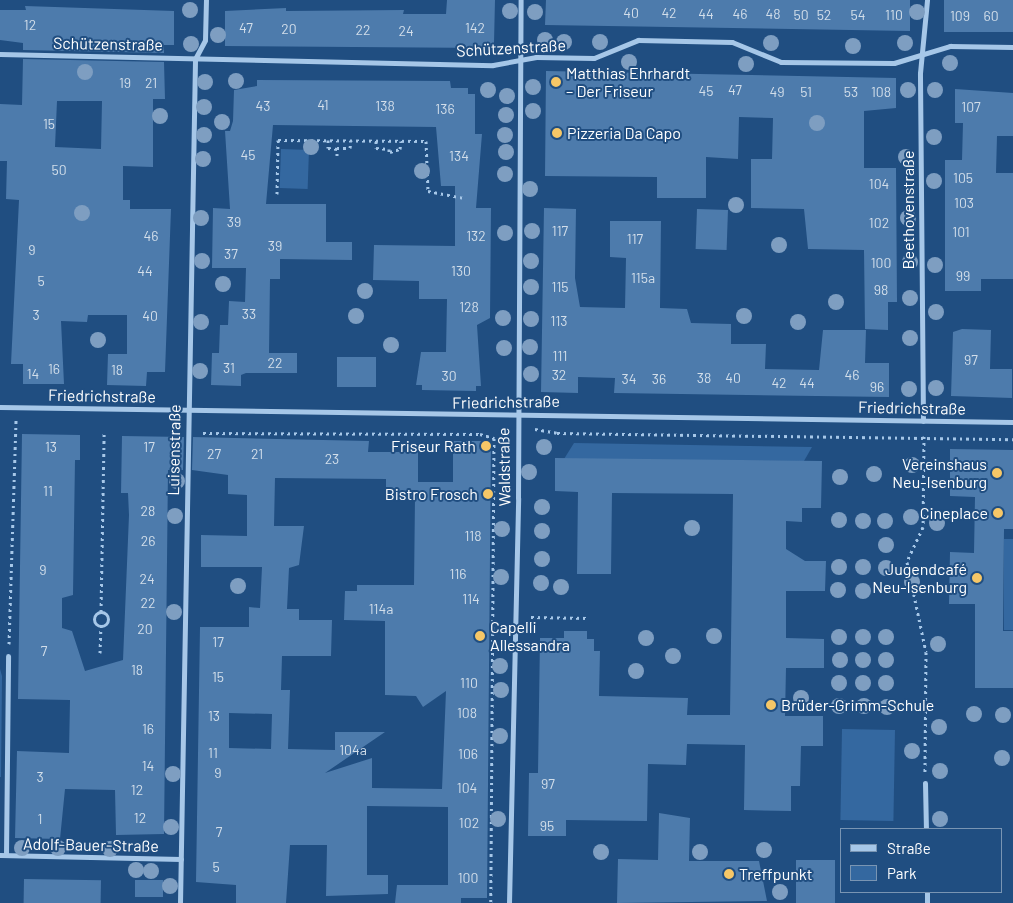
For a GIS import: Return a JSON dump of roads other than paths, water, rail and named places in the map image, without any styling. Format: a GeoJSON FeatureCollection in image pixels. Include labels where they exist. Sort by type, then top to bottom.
{"type":"FeatureCollection","features":[{"type":"Feature","properties":{"kind":"street","name":"Luisenstraße"},"geometry":{"type":"LineString","coordinates":[[180,903],[187,409],[195,59],[205,40],[206,0]]}},
{"type":"Feature","properties":{"kind":"street","name":"Waldstraße"},"geometry":{"type":"LineString","coordinates":[[509,903],[521,0]]}},
{"type":"Feature","properties":{"kind":"street","name":"Beethovenstraße"},"geometry":{"type":"LineString","coordinates":[[923,420],[923,54],[927,0]]}},
{"type":"Feature","properties":{"kind":"street","name":"Schützenstraße"},"geometry":{"type":"LineString","coordinates":[[0,54],[195,59],[520,63],[536,57],[594,58],[638,40],[732,42],[782,62],[894,63],[950,46],[1013,47]]}},
{"type":"Feature","properties":{"kind":"street","name":"Friedrichstraße"},"geometry":{"type":"LineString","coordinates":[[0,407],[1013,422]]}},
{"type":"Feature","properties":{"kind":"street"},"geometry":{"type":"LineString","coordinates":[[6,855],[8,656]]}},
{"type":"Feature","properties":{"kind":"street"},"geometry":{"type":"LineString","coordinates":[[925,783],[926,828]]}},
{"type":"Feature","properties":{"kind":"street","name":"Adolf-Bauer-Straße"},"geometry":{"type":"LineString","coordinates":[[0,855],[181,859]]}},
{"type":"Feature","properties":{"kind":"place","name":"Matthias Ehrhardt – Der Friseur"},"geometry":{"type":"Point","coordinates":[556,82]}},
{"type":"Feature","properties":{"kind":"place","name":"Pizzeria Da Capo"},"geometry":{"type":"Point","coordinates":[557,133]}},
{"type":"Feature","properties":{"kind":"place","name":"Friseur Rath"},"geometry":{"type":"Point","coordinates":[486,446]}},
{"type":"Feature","properties":{"kind":"place","name":"Vereinshaus Neu-Isenburg"},"geometry":{"type":"Point","coordinates":[997,473]}},
{"type":"Feature","properties":{"kind":"place","name":"Bistro Frosch"},"geometry":{"type":"Point","coordinates":[488,494]}},
{"type":"Feature","properties":{"kind":"place","name":"Cineplace"},"geometry":{"type":"Point","coordinates":[998,513]}},
{"type":"Feature","properties":{"kind":"place","name":"Jugendcafé Neu-Isenburg"},"geometry":{"type":"Point","coordinates":[977,578]}},
{"type":"Feature","properties":{"kind":"place","name":"Capelli Allessandra"},"geometry":{"type":"Point","coordinates":[480,636]}},
{"type":"Feature","properties":{"kind":"place","name":"Brüder-Grimm-Schule"},"geometry":{"type":"Point","coordinates":[771,705]}},
{"type":"Feature","properties":{"kind":"place","name":"Treffpunkt"},"geometry":{"type":"Point","coordinates":[729,874]}}]}
